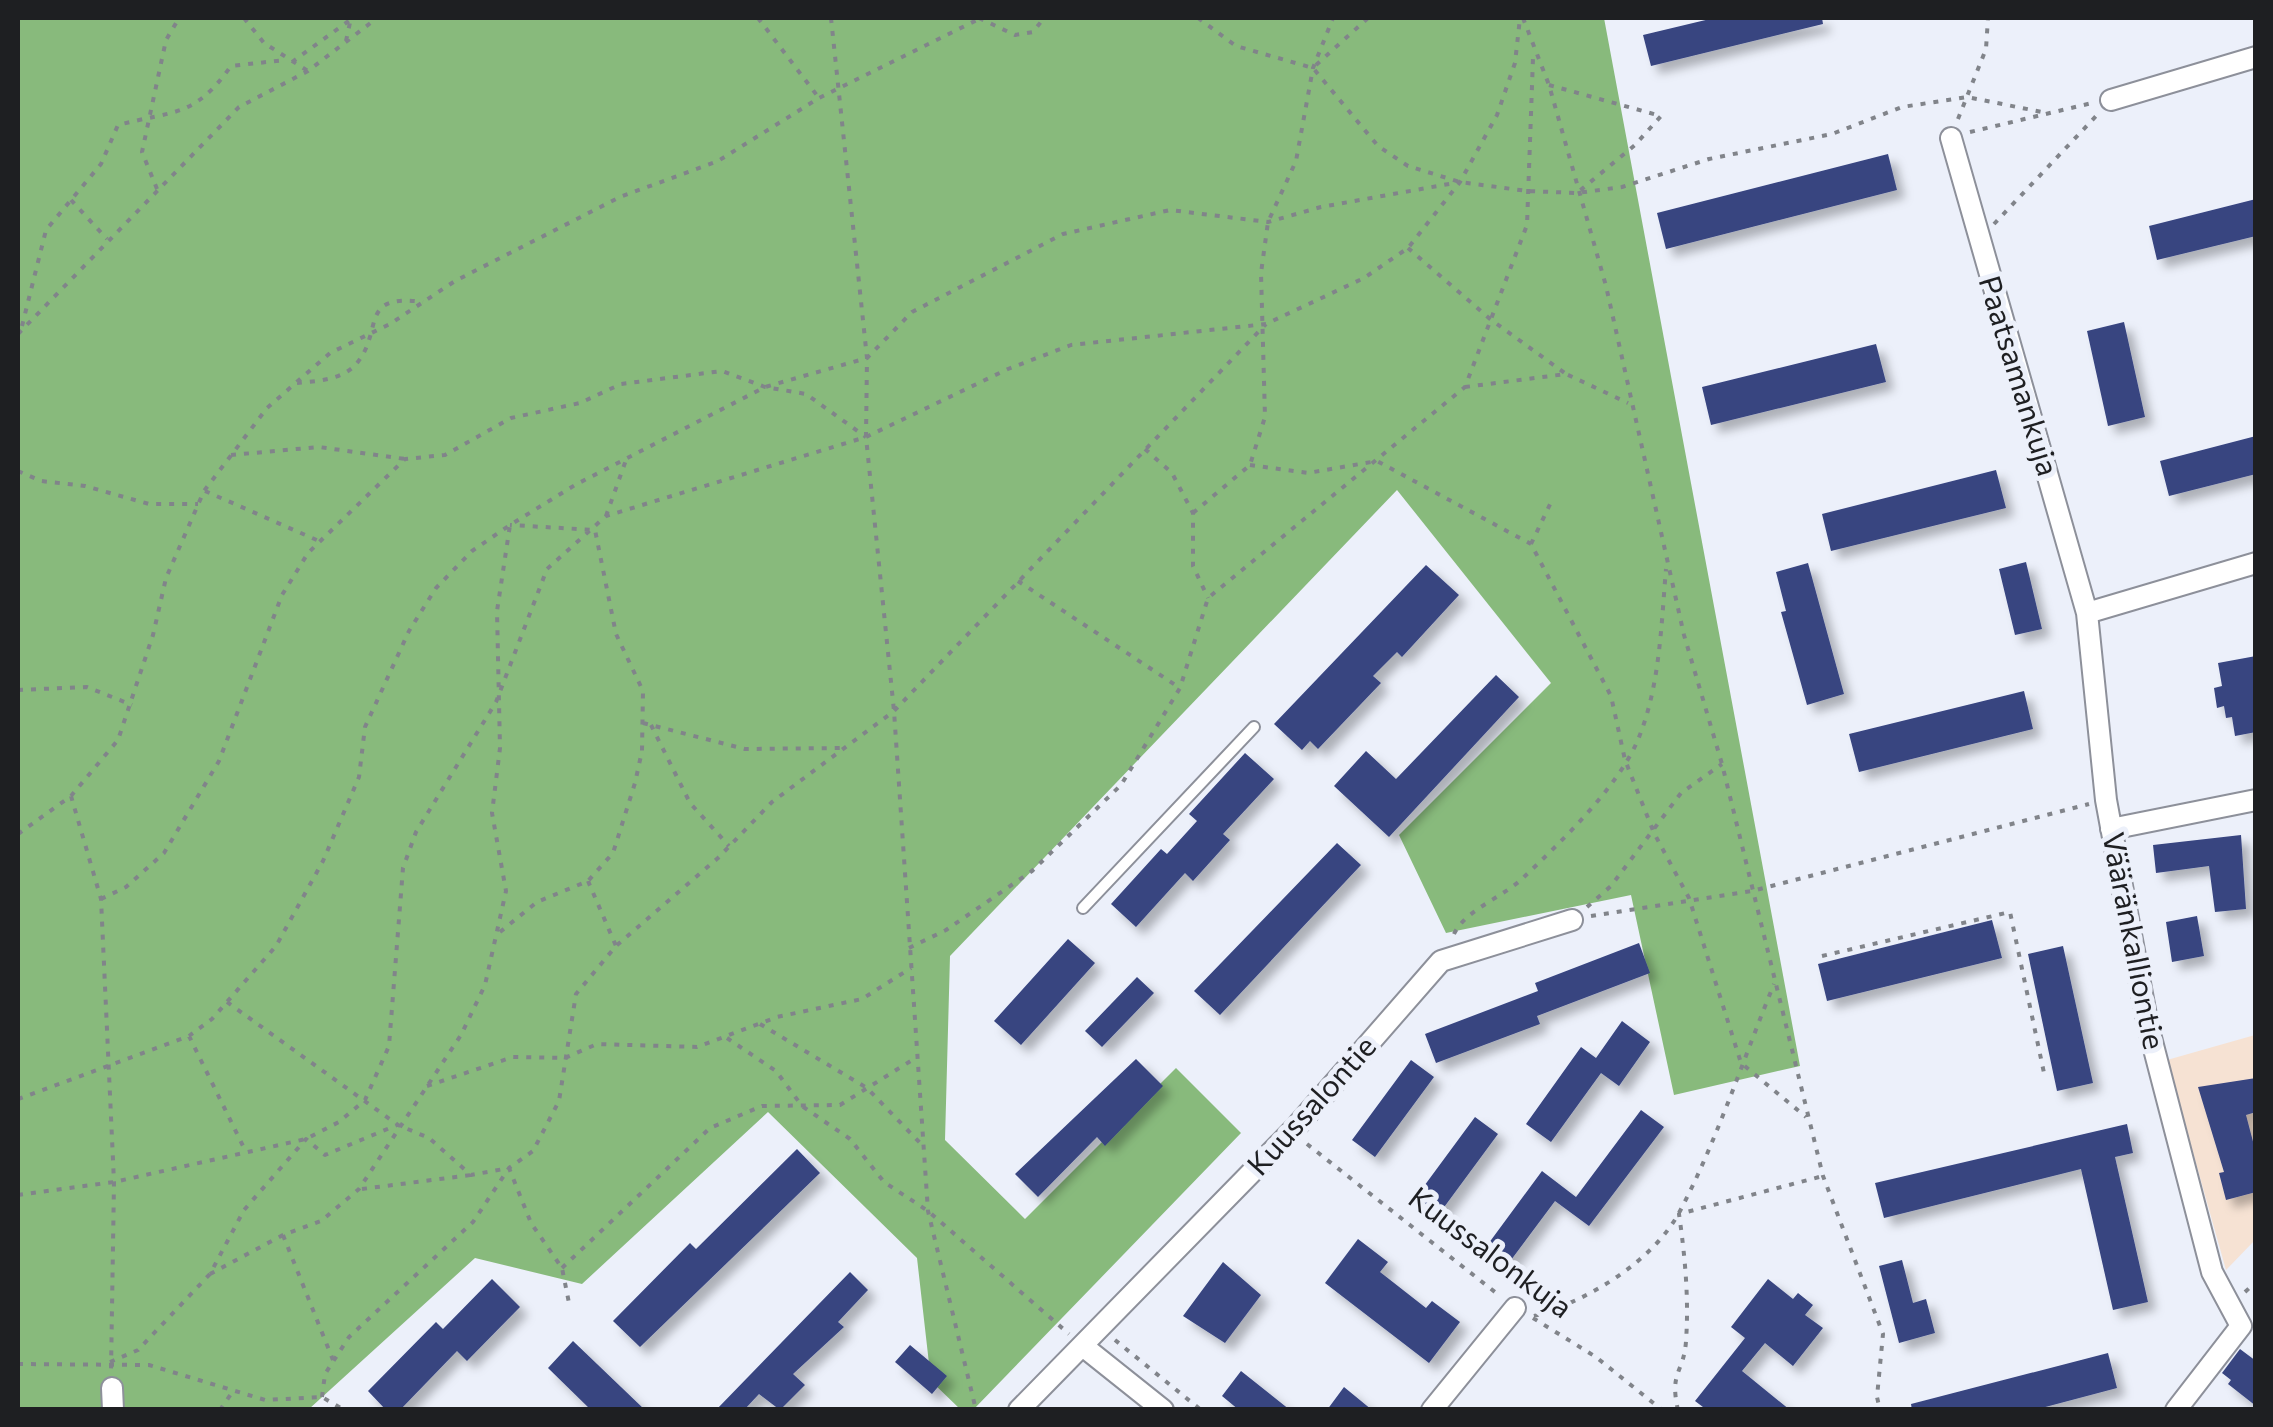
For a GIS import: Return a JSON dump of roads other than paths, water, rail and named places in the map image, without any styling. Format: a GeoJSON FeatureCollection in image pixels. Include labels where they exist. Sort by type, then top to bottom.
{"type":"FeatureCollection","features":[{"type":"Feature","properties":{"kind":"street"},"geometry":{"type":"LineString","coordinates":[[2111,100],[2256,57]]}},
{"type":"Feature","properties":{"kind":"street","name":"Paatsamankuja"},"geometry":{"type":"LineString","coordinates":[[1951,138],[1977,242],[2087,613]]}},
{"type":"Feature","properties":{"kind":"street"},"geometry":{"type":"LineString","coordinates":[[2087,613],[2256,563]]}},
{"type":"Feature","properties":{"kind":"street","name":"Vääränkalliontie"},"geometry":{"type":"LineString","coordinates":[[2087,613],[2111,829],[2148,1026],[2212,1272],[2248,1320],[2185,1406]]}},
{"type":"Feature","properties":{"kind":"street"},"geometry":{"type":"LineString","coordinates":[[2111,829],[2256,800]]}},
{"type":"Feature","properties":{"kind":"street","name":"Kuussalontie"},"geometry":{"type":"LineString","coordinates":[[1019,1410],[1292,1132],[1441,961],[1572,920]]}},
{"type":"Feature","properties":{"kind":"street"},"geometry":{"type":"LineString","coordinates":[[1432,1410],[1523,1312]]}},
{"type":"Feature","properties":{"kind":"street"},"geometry":{"type":"LineString","coordinates":[[1084,1347],[1163,1410]]}},
{"type":"Feature","properties":{"kind":"street"},"geometry":{"type":"LineString","coordinates":[[112,1388],[113,1410]]}},
{"type":"Feature","properties":{"kind":"lane"},"geometry":{"type":"LineString","coordinates":[[1083,908],[1254,727]]}}]}
